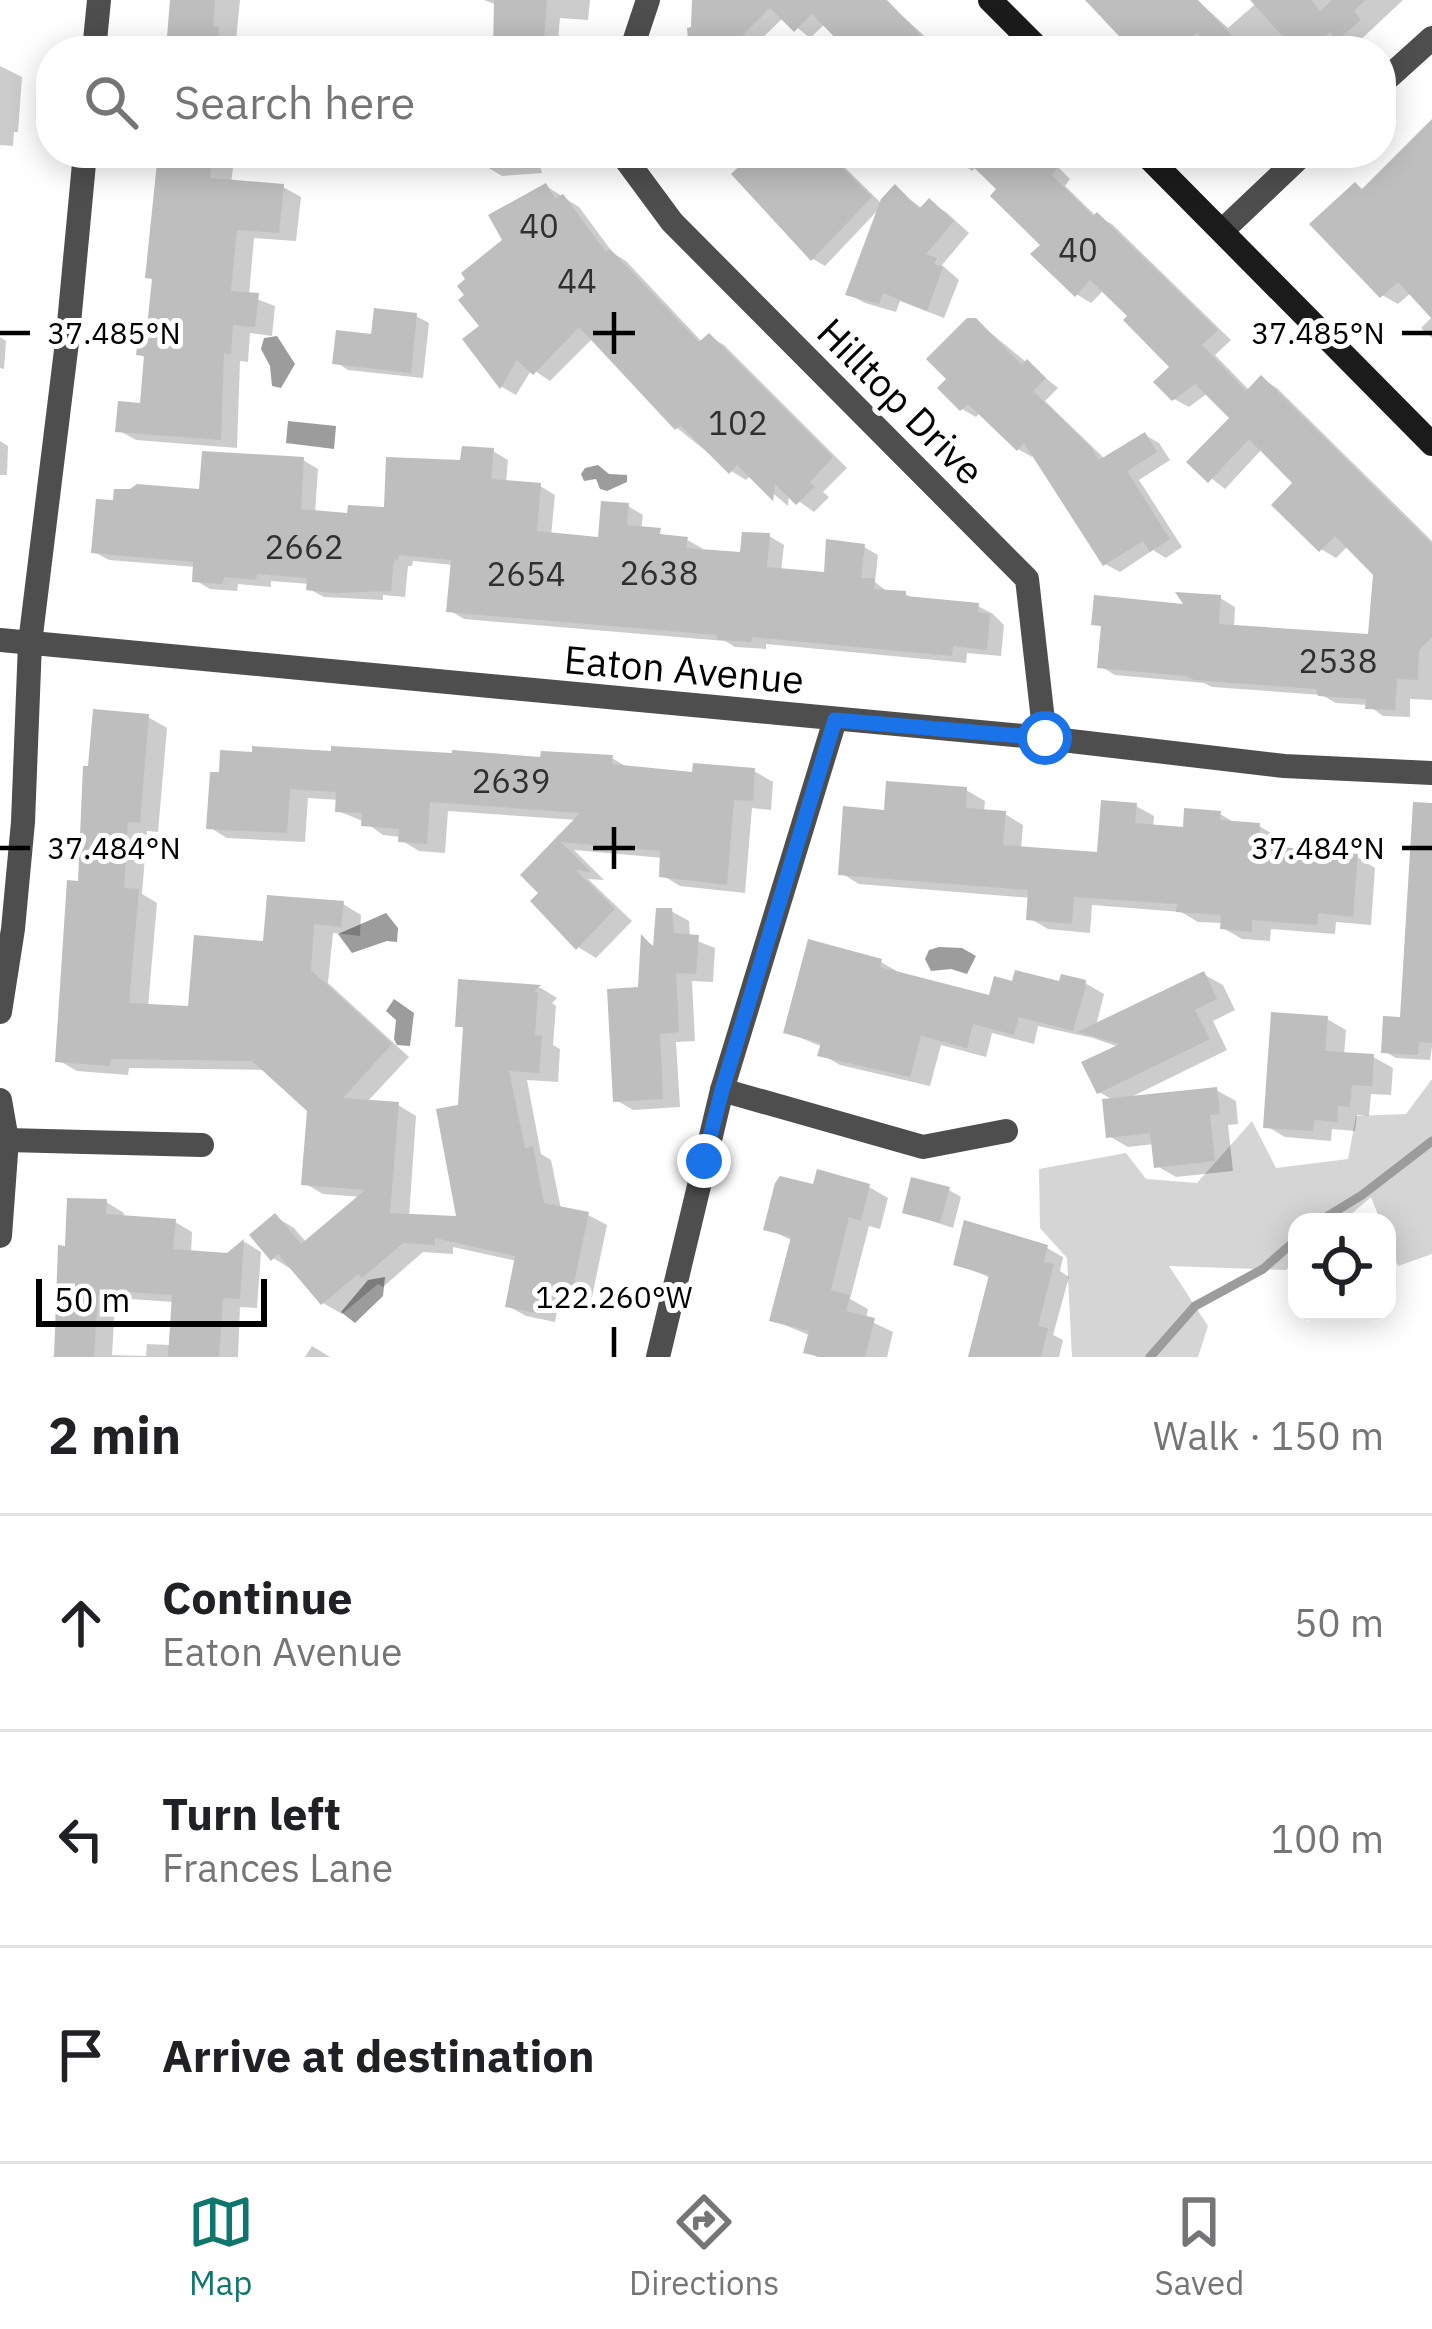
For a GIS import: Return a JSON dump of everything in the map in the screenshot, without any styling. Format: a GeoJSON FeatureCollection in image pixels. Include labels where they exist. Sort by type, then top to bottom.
{"type":"FeatureCollection","features":[{"type":"Feature","properties":{"kind":"main road"},"geometry":{"type":"LineString","coordinates":[[990,0],[1026,36]]}},
{"type":"Feature","properties":{"kind":"main road"},"geometry":{"type":"LineString","coordinates":[[1159,168],[1432,444]]}},
{"type":"Feature","properties":{"kind":"street"},"geometry":{"type":"LineString","coordinates":[[95,36],[99,0]]}},
{"type":"Feature","properties":{"kind":"street"},"geometry":{"type":"LineString","coordinates":[[636,36],[648,0]]}},
{"type":"Feature","properties":{"kind":"street"},"geometry":{"type":"LineString","coordinates":[[1396,70],[1432,38]]}},
{"type":"Feature","properties":{"kind":"street"},"geometry":{"type":"LineString","coordinates":[[0,1012],[23,822],[30,643],[84,168]]}},
{"type":"Feature","properties":{"kind":"street","name":"Hilltop Drive"},"geometry":{"type":"LineString","coordinates":[[632,168],[672,222],[1027,580],[1045,738]]}},
{"type":"Feature","properties":{"kind":"street"},"geometry":{"type":"LineString","coordinates":[[1222,231],[1288,168]]}},
{"type":"Feature","properties":{"kind":"street","name":"Eaton Avenue"},"geometry":{"type":"LineString","coordinates":[[0,640],[1045,738],[1284,766],[1432,772]]}},
{"type":"Feature","properties":{"kind":"street"},"geometry":{"type":"LineString","coordinates":[[658,1357],[722,1090],[835,720]]}},
{"type":"Feature","properties":{"kind":"street"},"geometry":{"type":"LineString","coordinates":[[722,1090],[923,1147],[1006,1131]]}},
{"type":"Feature","properties":{"kind":"street"},"geometry":{"type":"LineString","coordinates":[[0,1100],[7,1140],[0,1236]]}},
{"type":"Feature","properties":{"kind":"street"},"geometry":{"type":"LineString","coordinates":[[7,1140],[202,1145]]}},
{"type":"Feature","properties":{"kind":"shaded area"},"geometry":{"type":"Polygon","coordinates":[[[277,336],[295,364],[281,388],[272,386],[270,366],[261,349],[264,338],[277,336]]]}},
{"type":"Feature","properties":{"kind":"shaded area"},"geometry":{"type":"Polygon","coordinates":[[[288,421],[336,426],[334,449],[286,443],[288,421]]]}},
{"type":"Feature","properties":{"kind":"shaded area"},"geometry":{"type":"Polygon","coordinates":[[[598,465],[609,474],[627,475],[627,482],[607,491],[600,489],[596,479],[584,481],[585,468],[598,465]]]}},
{"type":"Feature","properties":{"kind":"shaded area"},"geometry":{"type":"Polygon","coordinates":[[[386,913],[398,928],[397,942],[352,953],[338,934],[386,913]]]}},
{"type":"Feature","properties":{"kind":"shaded area"},"geometry":{"type":"Polygon","coordinates":[[[962,948],[976,956],[967,974],[951,969],[931,971],[925,959],[929,950],[962,948]]]}},
{"type":"Feature","properties":{"kind":"shaded area"},"geometry":{"type":"Polygon","coordinates":[[[394,999],[414,1013],[410,1046],[397,1045],[394,1039],[396,1020],[386,1011],[394,999]]]}},
{"type":"Feature","properties":{"kind":"shaded area"},"geometry":{"type":"Polygon","coordinates":[[[1432,1079],[1432,1254],[1398,1266],[1396,1213],[1377,1213],[1371,1197],[1352,1213],[1288,1213],[1286,1270],[1169,1266],[1208,1326],[1198,1357],[1072,1357],[1067,1258],[1040,1228],[1039,1169],[1126,1153],[1146,1179],[1197,1183],[1252,1121],[1276,1168],[1348,1159],[1356,1116],[1406,1114],[1432,1079]]]}},
{"type":"Feature","properties":{"kind":"shaded area"},"geometry":{"type":"Polygon","coordinates":[[[385,1277],[383,1296],[355,1323],[341,1312],[368,1280],[385,1277]]]}},
{"type":"Feature","properties":{"kind":"building"},"geometry":{"type":"Polygon","coordinates":[[[170,0],[215,0],[213,26],[219,27],[219,36],[167,36],[170,0]]]}},
{"type":"Feature","properties":{"kind":"building"},"geometry":{"type":"Polygon","coordinates":[[[494,0],[547,0],[544,36],[493,36],[494,0]]]}},
{"type":"Feature","properties":{"kind":"building"},"geometry":{"type":"Polygon","coordinates":[[[692,0],[887,0],[922,36],[833,36],[812,14],[794,32],[770,8],[742,36],[688,36],[692,0]]]}},
{"type":"Feature","properties":{"kind":"building"},"geometry":{"type":"Polygon","coordinates":[[[1085,0],[1198,0],[1232,36],[1197,33],[1119,36],[1085,0]]]}},
{"type":"Feature","properties":{"kind":"building"},"geometry":{"type":"Polygon","coordinates":[[[1250,0],[1311,0],[1320,11],[1332,0],[1366,0],[1354,11],[1361,20],[1342,36],[1330,32],[1326,36],[1282,36],[1250,0]]]}},
{"type":"Feature","properties":{"kind":"building"},"geometry":{"type":"Polygon","coordinates":[[[1432,119],[1432,319],[1398,282],[1380,298],[1309,224],[1355,182],[1362,189],[1383,168],[1396,168],[1396,155],[1432,119]]]}},
{"type":"Feature","properties":{"kind":"building"},"geometry":{"type":"Polygon","coordinates":[[[156,168],[211,168],[210,178],[284,184],[279,233],[237,230],[231,291],[259,293],[255,327],[233,325],[231,354],[224,353],[221,440],[115,432],[118,401],[140,403],[144,356],[136,355],[139,326],[147,327],[152,279],[145,278],[156,168]]]}},
{"type":"Feature","properties":{"kind":"building"},"geometry":{"type":"Polygon","coordinates":[[[737,168],[842,168],[872,197],[811,261],[731,174],[737,168]]]}},
{"type":"Feature","properties":{"kind":"building"},"geometry":{"type":"Polygon","coordinates":[[[974,168],[1056,168],[1052,175],[1093,216],[1097,212],[1218,330],[1202,345],[1246,391],[1261,375],[1432,544],[1432,637],[1419,650],[1418,680],[1397,679],[1395,710],[1365,709],[1366,699],[1318,696],[1316,689],[1097,668],[1101,626],[1091,625],[1094,595],[1183,604],[1175,592],[1221,595],[1219,624],[1368,634],[1373,575],[1335,536],[1319,552],[1271,505],[1292,483],[1249,439],[1208,483],[1186,462],[1229,418],[1195,384],[1172,401],[1153,382],[1169,367],[1123,320],[1127,316],[1090,280],[1075,297],[1030,254],[1040,245],[990,196],[996,189],[974,168]]]}},
{"type":"Feature","properties":{"kind":"building"},"geometry":{"type":"Polygon","coordinates":[[[546,183],[555,199],[563,194],[606,252],[610,249],[699,342],[709,333],[833,457],[810,482],[815,487],[796,505],[775,484],[773,501],[737,465],[729,474],[680,425],[675,430],[579,327],[533,375],[517,360],[500,389],[462,339],[479,326],[458,300],[464,295],[457,286],[465,279],[461,273],[502,240],[488,215],[546,183]]]}},
{"type":"Feature","properties":{"kind":"building"},"geometry":{"type":"Polygon","coordinates":[[[895,184],[919,209],[929,198],[954,221],[926,254],[943,267],[927,311],[883,293],[879,304],[845,295],[881,199],[895,184]]]}},
{"type":"Feature","properties":{"kind":"building"},"geometry":{"type":"Polygon","coordinates":[[[374,308],[417,313],[411,373],[332,364],[336,330],[371,334],[374,308]]]}},
{"type":"Feature","properties":{"kind":"building"},"geometry":{"type":"Polygon","coordinates":[[[967,318],[976,318],[1022,365],[1027,359],[1046,378],[1033,391],[1099,460],[1145,432],[1157,452],[1127,471],[1170,539],[1150,552],[1143,541],[1103,566],[1024,443],[1017,451],[968,404],[960,411],[937,388],[946,379],[926,359],[967,318]]]}},
{"type":"Feature","properties":{"kind":"building"},"geometry":{"type":"Polygon","coordinates":[[[462,446],[494,448],[491,479],[541,483],[537,531],[598,537],[601,501],[629,503],[627,525],[661,528],[660,534],[688,537],[686,548],[740,552],[742,532],[770,533],[767,567],[824,572],[826,539],[865,544],[861,578],[875,578],[874,589],[979,603],[978,612],[990,614],[987,650],[953,646],[952,656],[752,637],[751,642],[717,640],[717,635],[446,612],[451,560],[399,555],[394,559],[391,591],[330,593],[306,590],[307,578],[257,574],[256,580],[224,577],[223,584],[192,582],[193,562],[91,553],[96,499],[113,500],[114,489],[137,484],[199,489],[202,451],[304,457],[301,509],[347,513],[348,505],[384,507],[386,457],[460,460],[462,446]]]}},
{"type":"Feature","properties":{"kind":"building"},"geometry":{"type":"Polygon","coordinates":[[[93,709],[149,714],[140,823],[128,822],[124,888],[139,889],[129,1003],[188,1006],[194,935],[263,941],[267,895],[344,901],[341,927],[314,924],[311,970],[392,1044],[343,1098],[399,1102],[390,1213],[456,1216],[436,1109],[458,1105],[463,1027],[455,1027],[458,979],[541,985],[534,992],[538,992],[535,1035],[542,1036],[539,1073],[509,1071],[525,1148],[533,1146],[544,1203],[589,1212],[573,1288],[543,1282],[536,1313],[505,1307],[515,1256],[435,1238],[435,1245],[403,1243],[321,1305],[278,1254],[271,1261],[249,1235],[275,1213],[301,1244],[365,1190],[301,1185],[307,1111],[252,1061],[111,1059],[110,1066],[55,1062],[67,880],[78,881],[83,766],[88,766],[93,709]]]}},
{"type":"Feature","properties":{"kind":"building"},"geometry":{"type":"Polygon","coordinates":[[[252,746],[452,750],[540,757],[541,751],[613,755],[612,764],[692,772],[693,763],[755,768],[753,801],[734,800],[727,885],[659,877],[660,851],[561,842],[591,872],[576,870],[615,909],[576,950],[530,901],[538,893],[520,875],[580,813],[430,802],[427,844],[398,842],[399,829],[361,826],[362,813],[335,812],[336,792],[290,789],[287,833],[206,829],[210,772],[219,772],[220,750],[252,752],[252,746]]]}},
{"type":"Feature","properties":{"kind":"building"},"geometry":{"type":"Polygon","coordinates":[[[886,781],[967,787],[966,808],[1006,811],[1003,845],[1097,852],[1101,800],[1137,803],[1135,823],[1183,827],[1184,808],[1221,811],[1220,820],[1260,823],[1258,845],[1358,854],[1353,917],[1318,913],[1317,925],[1252,920],[1252,932],[1220,929],[1221,915],[1176,912],[1177,904],[1074,897],[1072,924],[1026,920],[1028,890],[838,875],[843,806],[884,810],[886,781]]]}},
{"type":"Feature","properties":{"kind":"building"},"geometry":{"type":"Polygon","coordinates":[[[1413,802],[1432,803],[1432,1043],[1419,1042],[1418,1055],[1381,1053],[1383,1016],[1400,1017],[1413,802]]]}},
{"type":"Feature","properties":{"kind":"building"},"geometry":{"type":"Polygon","coordinates":[[[656,908],[672,908],[674,933],[699,935],[696,974],[676,973],[679,1032],[660,1034],[663,1099],[613,1102],[607,989],[638,987],[641,934],[653,947],[656,908]]]}},
{"type":"Feature","properties":{"kind":"building"},"geometry":{"type":"Polygon","coordinates":[[[808,939],[882,959],[880,967],[989,995],[994,976],[1012,981],[1015,970],[1059,981],[1061,974],[1086,980],[1085,989],[1073,1031],[1019,1017],[1014,1035],[973,1024],[967,1048],[921,1036],[910,1077],[817,1056],[821,1043],[783,1033],[808,939]]]}},
{"type":"Feature","properties":{"kind":"building"},"geometry":{"type":"Polygon","coordinates":[[[1204,971],[1217,999],[1195,1010],[1210,1039],[1097,1094],[1081,1062],[1120,1044],[1077,1032],[1204,971]]]}},
{"type":"Feature","properties":{"kind":"building"},"geometry":{"type":"Polygon","coordinates":[[[1271,1012],[1328,1016],[1325,1051],[1374,1054],[1372,1086],[1352,1085],[1350,1107],[1338,1106],[1337,1122],[1314,1120],[1313,1131],[1263,1128],[1271,1012]]]}},
{"type":"Feature","properties":{"kind":"building"},"geometry":{"type":"Polygon","coordinates":[[[1217,1087],[1220,1114],[1210,1115],[1215,1161],[1154,1168],[1150,1133],[1106,1138],[1102,1099],[1217,1087]]]}},
{"type":"Feature","properties":{"kind":"building"},"geometry":{"type":"Polygon","coordinates":[[[817,1169],[870,1184],[861,1221],[849,1217],[831,1290],[850,1295],[846,1311],[875,1318],[865,1357],[803,1353],[809,1331],[769,1321],[791,1237],[763,1230],[775,1183],[780,1176],[813,1184],[817,1169]]]}},
{"type":"Feature","properties":{"kind":"building"},"geometry":{"type":"Polygon","coordinates":[[[911,1177],[950,1187],[940,1223],[902,1213],[911,1177]]]}},
{"type":"Feature","properties":{"kind":"building"},"geometry":{"type":"Polygon","coordinates":[[[67,1198],[107,1199],[106,1214],[176,1219],[173,1249],[227,1253],[244,1239],[240,1299],[223,1298],[219,1357],[168,1357],[172,1295],[113,1291],[113,1296],[98,1295],[94,1357],[54,1357],[58,1245],[65,1246],[67,1198]]]}},
{"type":"Feature","properties":{"kind":"building"},"geometry":{"type":"Polygon","coordinates":[[[964,1220],[1048,1245],[1044,1262],[1054,1264],[1038,1326],[1048,1328],[1041,1357],[968,1357],[989,1275],[953,1265],[964,1220]]]}},
{"type":"Feature","properties":{"kind":"waterway"},"geometry":{"type":"LineString","coordinates":[[1333,1213],[1432,1141]]}},
{"type":"Feature","properties":{"kind":"waterway"},"geometry":{"type":"LineString","coordinates":[[1150,1357],[1195,1306],[1263,1269],[1288,1247]]}},
{"type":"Feature","properties":{"kind":"route"},"geometry":{"type":"LineString","coordinates":[[704,1161],[835,720],[1045,738]]}}]}
